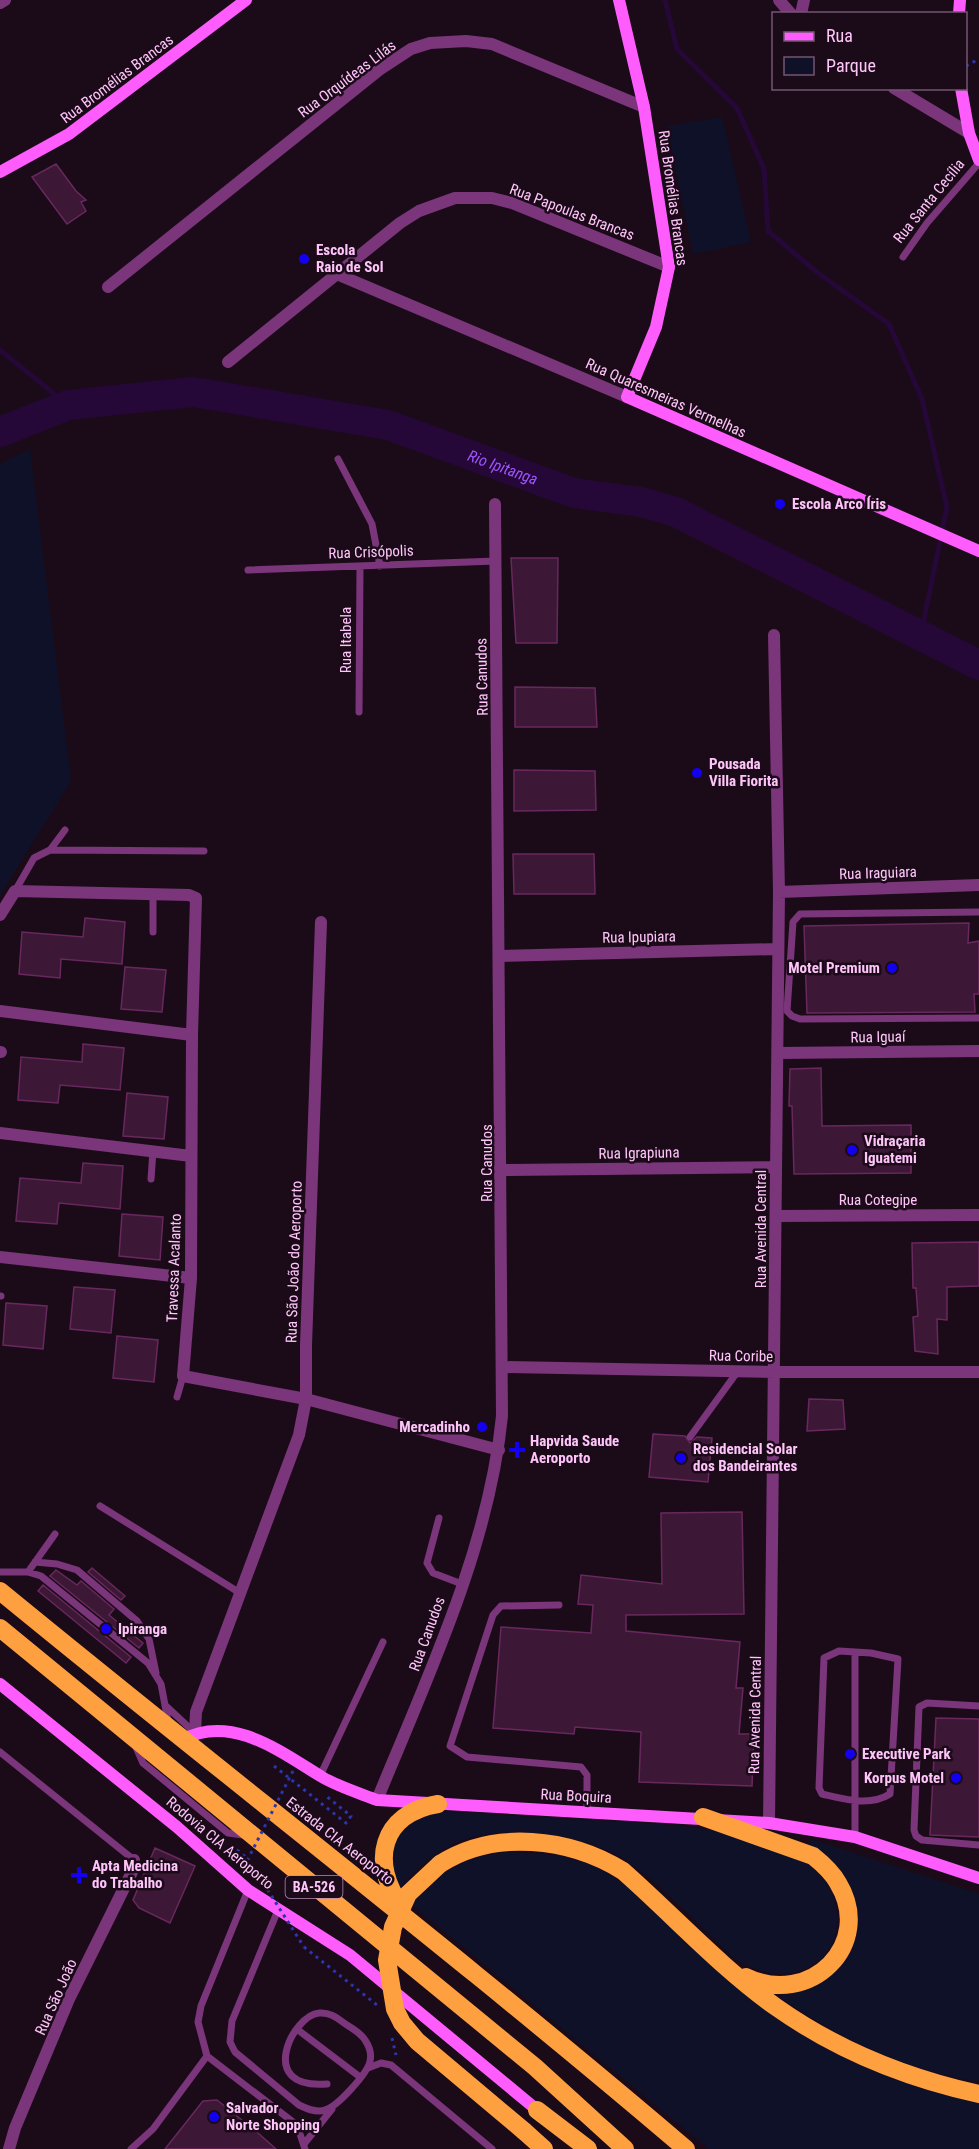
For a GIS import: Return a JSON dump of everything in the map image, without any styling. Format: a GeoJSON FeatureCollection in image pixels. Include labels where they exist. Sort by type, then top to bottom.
{"type":"FeatureCollection","features":[{"type":"Feature","properties":{"kind":"highway","name":"Estrada CIA Aeroporto"},"geometry":{"type":"LineString","coordinates":[[0,1591],[182,1734],[686,2149]]}},
{"type":"Feature","properties":{"kind":"highway","name":"BA-526"},"geometry":{"type":"LineString","coordinates":[[0,1628],[535,2067],[625,2149]]}},
{"type":"Feature","properties":{"kind":"highway"},"geometry":{"type":"LineString","coordinates":[[414,1923],[389,1886],[384,1873],[384,1849],[393,1828],[405,1815],[423,1806],[438,1803]]}},
{"type":"Feature","properties":{"kind":"highway"},"geometry":{"type":"LineString","coordinates":[[703,1817],[813,1856],[838,1882],[847,1909],[848,1922],[842,1950],[826,1969],[805,1983],[778,1986],[766,1984],[728,1967]]}},
{"type":"Feature","properties":{"kind":"highway"},"geometry":{"type":"LineString","coordinates":[[535,2142],[417,2041],[402,2023],[395,2008],[387,1960],[393,1928],[408,1894],[440,1864],[472,1847],[502,1842],[547,1844],[587,1852],[623,1871],[774,2006],[826,2039],[906,2074],[979,2094]]}},
{"type":"Feature","properties":{"kind":"highway"},"geometry":{"type":"LineString","coordinates":[[537,2110],[588,2149]]}},
{"type":"Feature","properties":{"kind":"street"},"geometry":{"type":"LineString","coordinates":[[0,3],[5,0]]}},
{"type":"Feature","properties":{"kind":"street","name":"Rua Bromélias Brancas"},"geometry":{"type":"LineString","coordinates":[[0,172],[69,134],[246,0]]}},
{"type":"Feature","properties":{"kind":"street","name":"Rua Bromélias Brancas"},"geometry":{"type":"LineString","coordinates":[[619,0],[644,107],[669,267],[656,327],[627,397]]}},
{"type":"Feature","properties":{"kind":"street"},"geometry":{"type":"LineString","coordinates":[[779,0],[789,12]]}},
{"type":"Feature","properties":{"kind":"street","name":"Rua Orquídeas Lilás"},"geometry":{"type":"LineString","coordinates":[[108,287],[379,70],[411,49],[448,41],[492,44],[644,107]]}},
{"type":"Feature","properties":{"kind":"street"},"geometry":{"type":"LineString","coordinates":[[897,90],[969,133]]}},
{"type":"Feature","properties":{"kind":"street","name":"Rua Santa Cecília"},"geometry":{"type":"LineString","coordinates":[[961,90],[969,133],[979,161]]}},
{"type":"Feature","properties":{"kind":"street","name":"Rua Papoulas Brancas"},"geometry":{"type":"LineString","coordinates":[[228,362],[339,275],[400,223],[434,203],[472,197],[512,202],[669,267]]}},
{"type":"Feature","properties":{"kind":"street","name":"Rua Quaresmeiras Vermelhas"},"geometry":{"type":"LineString","coordinates":[[339,275],[627,397],[928,531],[979,551]]}},
{"type":"Feature","properties":{"kind":"street","name":"Rua Canudos"},"geometry":{"type":"LineString","coordinates":[[377,1800],[446,1633],[480,1525],[499,1450],[503,1367],[501,956],[495,504]]}},
{"type":"Feature","properties":{"kind":"street","name":"Rua Avenida Central"},"geometry":{"type":"LineString","coordinates":[[769,1823],[779,892],[774,635]]}},
{"type":"Feature","properties":{"kind":"street","name":"Rua Iraguiara"},"geometry":{"type":"LineString","coordinates":[[779,892],[979,885]]}},
{"type":"Feature","properties":{"kind":"street"},"geometry":{"type":"LineString","coordinates":[[0,915],[15,891]]}},
{"type":"Feature","properties":{"kind":"street","name":"Travessa Acalanto"},"geometry":{"type":"LineString","coordinates":[[15,891],[193,896],[197,901],[192,1035],[191,1278],[183,1376]]}},
{"type":"Feature","properties":{"kind":"street","name":"Rua São João do Aeroporto"},"geometry":{"type":"LineString","coordinates":[[240,1593],[299,1435],[306,1399],[321,921]]}},
{"type":"Feature","properties":{"kind":"street","name":"Rua Ipupiara"},"geometry":{"type":"LineString","coordinates":[[501,956],[778,949]]}},
{"type":"Feature","properties":{"kind":"street"},"geometry":{"type":"LineString","coordinates":[[0,1011],[192,1035]]}},
{"type":"Feature","properties":{"kind":"street","name":"Rua Iguaí"},"geometry":{"type":"LineString","coordinates":[[778,1053],[979,1051]]}},
{"type":"Feature","properties":{"kind":"street"},"geometry":{"type":"LineString","coordinates":[[0,1133],[191,1156]]}},
{"type":"Feature","properties":{"kind":"street","name":"Rua Igrapiuna"},"geometry":{"type":"LineString","coordinates":[[502,1170],[777,1167]]}},
{"type":"Feature","properties":{"kind":"street","name":"Rua Cotegipe"},"geometry":{"type":"LineString","coordinates":[[777,1216],[979,1215]]}},
{"type":"Feature","properties":{"kind":"street"},"geometry":{"type":"LineString","coordinates":[[0,1257],[191,1278]]}},
{"type":"Feature","properties":{"kind":"street","name":"Rua Coribe"},"geometry":{"type":"LineString","coordinates":[[503,1367],[774,1372],[979,1372]]}},
{"type":"Feature","properties":{"kind":"street"},"geometry":{"type":"LineString","coordinates":[[183,1376],[306,1399],[499,1450]]}},
{"type":"Feature","properties":{"kind":"street"},"geometry":{"type":"LineString","coordinates":[[182,1734],[196,1712],[240,1593]]}},
{"type":"Feature","properties":{"kind":"street","name":"Rodovia CIA Aeroporto"},"geometry":{"type":"LineString","coordinates":[[0,1684],[177,1827],[248,1890],[350,1955],[537,2110],[576,2149]]}},
{"type":"Feature","properties":{"kind":"street","name":"Rua Boquira"},"geometry":{"type":"LineString","coordinates":[[182,1734],[210,1730],[243,1735],[282,1752],[320,1776],[377,1800],[703,1817],[769,1823],[855,1837],[979,1878]]}},
{"type":"Feature","properties":{"kind":"street","name":"Rua São João"},"geometry":{"type":"LineString","coordinates":[[9,2149],[15,2128],[69,1999],[132,1872],[134,1860]]}},
{"type":"Feature","properties":{"kind":"lane","name":"Rua Santa Cecília"},"geometry":{"type":"LineString","coordinates":[[903,257],[927,223],[979,161]]}},
{"type":"Feature","properties":{"kind":"lane"},"geometry":{"type":"LineString","coordinates":[[338,459],[372,524],[380,566]]}},
{"type":"Feature","properties":{"kind":"lane","name":"Rua Crisópolis"},"geometry":{"type":"LineString","coordinates":[[248,570],[496,561]]}},
{"type":"Feature","properties":{"kind":"lane","name":"Rua Itabela"},"geometry":{"type":"LineString","coordinates":[[359,712],[360,567]]}},
{"type":"Feature","properties":{"kind":"lane"},"geometry":{"type":"LineString","coordinates":[[15,891],[34,858],[50,850],[66,830]]}},
{"type":"Feature","properties":{"kind":"lane"},"geometry":{"type":"LineString","coordinates":[[50,850],[204,851]]}},
{"type":"Feature","properties":{"kind":"lane"},"geometry":{"type":"LineString","coordinates":[[153,894],[153,932]]}},
{"type":"Feature","properties":{"kind":"lane"},"geometry":{"type":"LineString","coordinates":[[979,912],[800,914],[793,922],[787,1011],[800,1019],[979,1018]]}},
{"type":"Feature","properties":{"kind":"lane"},"geometry":{"type":"LineString","coordinates":[[151,1179],[153,1151]]}},
{"type":"Feature","properties":{"kind":"lane"},"geometry":{"type":"LineString","coordinates":[[690,1437],[738,1371]]}},
{"type":"Feature","properties":{"kind":"lane"},"geometry":{"type":"LineString","coordinates":[[177,1397],[183,1376]]}},
{"type":"Feature","properties":{"kind":"lane"},"geometry":{"type":"LineString","coordinates":[[100,1506],[240,1593]]}},
{"type":"Feature","properties":{"kind":"lane"},"geometry":{"type":"LineString","coordinates":[[439,1518],[427,1563],[434,1573],[462,1584]]}},
{"type":"Feature","properties":{"kind":"lane"},"geometry":{"type":"LineString","coordinates":[[28,1572],[55,1534]]}},
{"type":"Feature","properties":{"kind":"lane"},"geometry":{"type":"LineString","coordinates":[[35,1562],[57,1564],[77,1570],[137,1621],[149,1639],[156,1676]]}},
{"type":"Feature","properties":{"kind":"lane"},"geometry":{"type":"LineString","coordinates":[[0,1572],[28,1572],[41,1576],[148,1664],[160,1684],[165,1705],[182,1734]]}},
{"type":"Feature","properties":{"kind":"lane"},"geometry":{"type":"LineString","coordinates":[[559,1605],[501,1606],[493,1615],[450,1746],[467,1757],[581,1767],[587,1775],[587,1811]]}},
{"type":"Feature","properties":{"kind":"lane"},"geometry":{"type":"LineString","coordinates":[[320,1776],[383,1642]]}},
{"type":"Feature","properties":{"kind":"lane"},"geometry":{"type":"LineString","coordinates":[[839,1651],[898,1659],[900,1667],[890,1794],[882,1799],[853,1802],[822,1794],[819,1788],[824,1658],[839,1651]]}},
{"type":"Feature","properties":{"kind":"lane"},"geometry":{"type":"LineString","coordinates":[[855,1652],[853,1802],[855,1837]]}},
{"type":"Feature","properties":{"kind":"lane"},"geometry":{"type":"LineString","coordinates":[[979,1706],[927,1703],[919,1707],[914,1830],[916,1836],[922,1840],[979,1845]]}},
{"type":"Feature","properties":{"kind":"lane"},"geometry":{"type":"LineString","coordinates":[[165,1705],[182,1734]]}},
{"type":"Feature","properties":{"kind":"lane"},"geometry":{"type":"LineString","coordinates":[[0,1752],[134,1860]]}},
{"type":"Feature","properties":{"kind":"lane"},"geometry":{"type":"LineString","coordinates":[[248,1890],[201,2006],[198,2022],[207,2055],[297,2125],[305,2146]]}},
{"type":"Feature","properties":{"kind":"lane"},"geometry":{"type":"LineString","coordinates":[[278,1910],[232,2021],[230,2042],[236,2052],[299,2105],[309,2110],[323,2111],[334,2107]]}},
{"type":"Feature","properties":{"kind":"lane"},"geometry":{"type":"LineString","coordinates":[[305,2146],[334,2107],[368,2068],[371,2058],[369,2047],[362,2036],[332,2015],[322,2012],[312,2014],[298,2030],[285,2056],[285,2067],[290,2076],[302,2083],[327,2084]]}},
{"type":"Feature","properties":{"kind":"lane"},"geometry":{"type":"LineString","coordinates":[[298,2030],[360,2077]]}},
{"type":"Feature","properties":{"kind":"lane"},"geometry":{"type":"LineString","coordinates":[[131,2149],[153,2129],[207,2055]]}},
{"type":"Feature","properties":{"kind":"lane"},"geometry":{"type":"LineString","coordinates":[[368,2068],[391,2064],[492,2149]]}},
{"type":"Feature","properties":{"kind":"path"},"geometry":{"type":"LineString","coordinates":[[269,1762],[346,1823],[351,1816],[318,1790]]}},
{"type":"Feature","properties":{"kind":"path"},"geometry":{"type":"LineString","coordinates":[[302,1777],[293,1771],[249,1859],[304,1947],[383,2011]]}},
{"type":"Feature","properties":{"kind":"path"},"geometry":{"type":"LineString","coordinates":[[390,2032],[400,2071]]}},
{"type":"Feature","properties":{"kind":"green space"},"geometry":{"type":"Polygon","coordinates":[[[722,117],[751,242],[693,254],[667,126],[722,117]]]}},
{"type":"Feature","properties":{"kind":"green space"},"geometry":{"type":"Polygon","coordinates":[[[30,449],[71,781],[0,895],[0,464],[30,449]]]}},
{"type":"Feature","properties":{"kind":"green space"},"geometry":{"type":"Polygon","coordinates":[[[437,1811],[646,1823],[728,1833],[767,1843],[800,1858],[824,1879],[836,1907],[837,1922],[833,1943],[819,1960],[799,1971],[777,1973],[755,1969],[735,1959],[669,1895],[627,1861],[590,1844],[543,1834],[496,1833],[456,1843],[431,1858],[396,1892],[388,1863],[397,1835],[411,1821],[437,1811]]]}},
{"type":"Feature","properties":{"kind":"green space"},"geometry":{"type":"Polygon","coordinates":[[[811,1839],[979,1894],[979,2082],[924,2069],[875,2051],[851,2040],[780,1998],[782,1993],[797,1991],[855,1929],[809,1845],[811,1839]]]}},
{"type":"Feature","properties":{"kind":"green space"},"geometry":{"type":"Polygon","coordinates":[[[510,1852],[559,1855],[596,1866],[630,1888],[808,2037],[856,2063],[896,2079],[979,2102],[979,2149],[709,2149],[412,1905],[431,1883],[455,1866],[481,1856],[510,1852]]]}},
{"type":"Feature","properties":{"kind":"building"},"geometry":{"type":"Polygon","coordinates":[[[56,164],[76,191],[86,200],[81,202],[86,211],[67,224],[32,177],[56,164]]]}},
{"type":"Feature","properties":{"kind":"building"},"geometry":{"type":"Polygon","coordinates":[[[511,558],[558,558],[557,643],[516,643],[511,558]]]}},
{"type":"Feature","properties":{"kind":"building"},"geometry":{"type":"Polygon","coordinates":[[[515,687],[595,688],[597,727],[515,727],[515,687]]]}},
{"type":"Feature","properties":{"kind":"building"},"geometry":{"type":"Polygon","coordinates":[[[514,770],[595,771],[596,810],[514,811],[514,770]]]}},
{"type":"Feature","properties":{"kind":"building"},"geometry":{"type":"Polygon","coordinates":[[[513,854],[594,854],[595,894],[514,894],[513,854]]]}},
{"type":"Feature","properties":{"kind":"building"},"geometry":{"type":"Polygon","coordinates":[[[85,918],[125,922],[122,964],[61,959],[60,978],[19,974],[22,932],[83,937],[85,918]]]}},
{"type":"Feature","properties":{"kind":"building","name":"Motel Premium"},"geometry":{"type":"Polygon","coordinates":[[[969,923],[968,943],[979,941],[979,994],[974,994],[975,1012],[807,1013],[804,926],[969,923]]]}},
{"type":"Feature","properties":{"kind":"building"},"geometry":{"type":"Polygon","coordinates":[[[125,967],[166,970],[162,1012],[121,1009],[125,967]]]}},
{"type":"Feature","properties":{"kind":"building"},"geometry":{"type":"Polygon","coordinates":[[[83,1044],[124,1048],[120,1090],[60,1085],[58,1103],[18,1100],[21,1057],[82,1062],[83,1044]]]}},
{"type":"Feature","properties":{"kind":"building","name":"Vidraçaria Iguatemi"},"geometry":{"type":"Polygon","coordinates":[[[821,1068],[822,1126],[911,1125],[911,1173],[794,1174],[792,1106],[789,1106],[790,1069],[821,1068]]]}},
{"type":"Feature","properties":{"kind":"building"},"geometry":{"type":"Polygon","coordinates":[[[127,1093],[168,1097],[164,1139],[123,1136],[127,1093]]]}},
{"type":"Feature","properties":{"kind":"building"},"geometry":{"type":"Polygon","coordinates":[[[83,1163],[123,1166],[120,1209],[59,1203],[57,1224],[16,1221],[20,1178],[81,1183],[83,1163]]]}},
{"type":"Feature","properties":{"kind":"building"},"geometry":{"type":"Polygon","coordinates":[[[122,1214],[163,1217],[160,1260],[119,1256],[122,1214]]]}},
{"type":"Feature","properties":{"kind":"building"},"geometry":{"type":"Polygon","coordinates":[[[979,1242],[979,1286],[947,1287],[947,1320],[937,1319],[938,1354],[915,1351],[913,1317],[918,1316],[916,1288],[913,1288],[912,1243],[979,1242]]]}},
{"type":"Feature","properties":{"kind":"building"},"geometry":{"type":"Polygon","coordinates":[[[74,1287],[115,1290],[111,1333],[70,1329],[74,1287]]]}},
{"type":"Feature","properties":{"kind":"building"},"geometry":{"type":"Polygon","coordinates":[[[6,1303],[47,1306],[43,1349],[3,1345],[6,1303]]]}},
{"type":"Feature","properties":{"kind":"building"},"geometry":{"type":"Polygon","coordinates":[[[117,1336],[158,1340],[154,1382],[113,1378],[117,1336]]]}},
{"type":"Feature","properties":{"kind":"building"},"geometry":{"type":"Polygon","coordinates":[[[809,1399],[843,1400],[845,1429],[807,1431],[809,1399]]]}},
{"type":"Feature","properties":{"kind":"building","name":"Residencial Solar dos Bandeirantes"},"geometry":{"type":"Polygon","coordinates":[[[653,1434],[685,1436],[690,1443],[697,1437],[712,1438],[708,1482],[649,1477],[653,1434]]]}},
{"type":"Feature","properties":{"kind":"building"},"geometry":{"type":"Polygon","coordinates":[[[742,1512],[744,1614],[626,1615],[626,1631],[740,1642],[736,1688],[743,1688],[739,1734],[754,1734],[752,1786],[639,1782],[641,1732],[575,1727],[574,1734],[493,1728],[501,1627],[591,1633],[593,1605],[578,1604],[581,1575],[662,1584],[661,1513],[742,1512]]]}},
{"type":"Feature","properties":{"kind":"building"},"geometry":{"type":"Polygon","coordinates":[[[92,1568],[125,1596],[121,1600],[88,1572],[92,1568]]]}},
{"type":"Feature","properties":{"kind":"building"},"geometry":{"type":"Polygon","coordinates":[[[56,1570],[77,1585],[81,1581],[114,1609],[109,1615],[143,1643],[139,1648],[50,1576],[56,1570]]]}},
{"type":"Feature","properties":{"kind":"building"},"geometry":{"type":"Polygon","coordinates":[[[43,1585],[131,1657],[126,1663],[38,1591],[43,1585]]]}},
{"type":"Feature","properties":{"kind":"building","name":"Korpus Motel"},"geometry":{"type":"Polygon","coordinates":[[[936,1718],[979,1719],[979,1837],[930,1835],[936,1718]]]}},
{"type":"Feature","properties":{"kind":"building"},"geometry":{"type":"Polygon","coordinates":[[[155,1848],[195,1866],[170,1923],[139,1908],[133,1900],[155,1848]]]}},
{"type":"Feature","properties":{"kind":"building","name":"Salvador Norte Shopping"},"geometry":{"type":"Polygon","coordinates":[[[217,2100],[276,2149],[165,2149],[203,2101],[217,2100]]]}},
{"type":"Feature","properties":{"kind":"waterway"},"geometry":{"type":"LineString","coordinates":[[665,0],[677,49],[737,108],[764,169],[768,231],[818,273],[889,324],[922,399],[947,507],[921,634]]}},
{"type":"Feature","properties":{"kind":"waterway"},"geometry":{"type":"LineString","coordinates":[[0,350],[68,405]]}},
{"type":"Feature","properties":{"kind":"waterway","name":"Rio Ipitanga"},"geometry":{"type":"LineString","coordinates":[[0,432],[68,405],[193,392],[388,425],[574,493],[641,502],[676,512],[979,665]]}},
{"type":"Feature","properties":{"kind":"place","name":"Escola Raio de Sol"},"geometry":{"type":"Point","coordinates":[304,259]}},
{"type":"Feature","properties":{"kind":"place","name":"Escola Arco Íris"},"geometry":{"type":"Point","coordinates":[780,504]}},
{"type":"Feature","properties":{"kind":"place","name":"Pousada Villa Fiorita"},"geometry":{"type":"Point","coordinates":[697,773]}},
{"type":"Feature","properties":{"kind":"place","name":"Motel Premium"},"geometry":{"type":"Point","coordinates":[892,968]}},
{"type":"Feature","properties":{"kind":"place","name":"Vidraçaria Iguatemi"},"geometry":{"type":"Point","coordinates":[852,1150]}},
{"type":"Feature","properties":{"kind":"place","name":"Mercadinho"},"geometry":{"type":"Point","coordinates":[482,1427]}},
{"type":"Feature","properties":{"kind":"place","name":"Hapvida Saude Aeroporto"},"geometry":{"type":"Point","coordinates":[517,1450]}},
{"type":"Feature","properties":{"kind":"place","name":"Residencial Solar dos Bandeirantes"},"geometry":{"type":"Point","coordinates":[681,1458]}},
{"type":"Feature","properties":{"kind":"place","name":"Ipiranga"},"geometry":{"type":"Point","coordinates":[106,1629]}},
{"type":"Feature","properties":{"kind":"place","name":"Executive Park"},"geometry":{"type":"Point","coordinates":[850,1754]}},
{"type":"Feature","properties":{"kind":"place","name":"Korpus Motel"},"geometry":{"type":"Point","coordinates":[956,1778]}},
{"type":"Feature","properties":{"kind":"place","name":"Apta Medicina do Trabalho"},"geometry":{"type":"Point","coordinates":[79,1875]}},
{"type":"Feature","properties":{"kind":"place","name":"Salvador Norte Shopping"},"geometry":{"type":"Point","coordinates":[214,2117]}}]}
